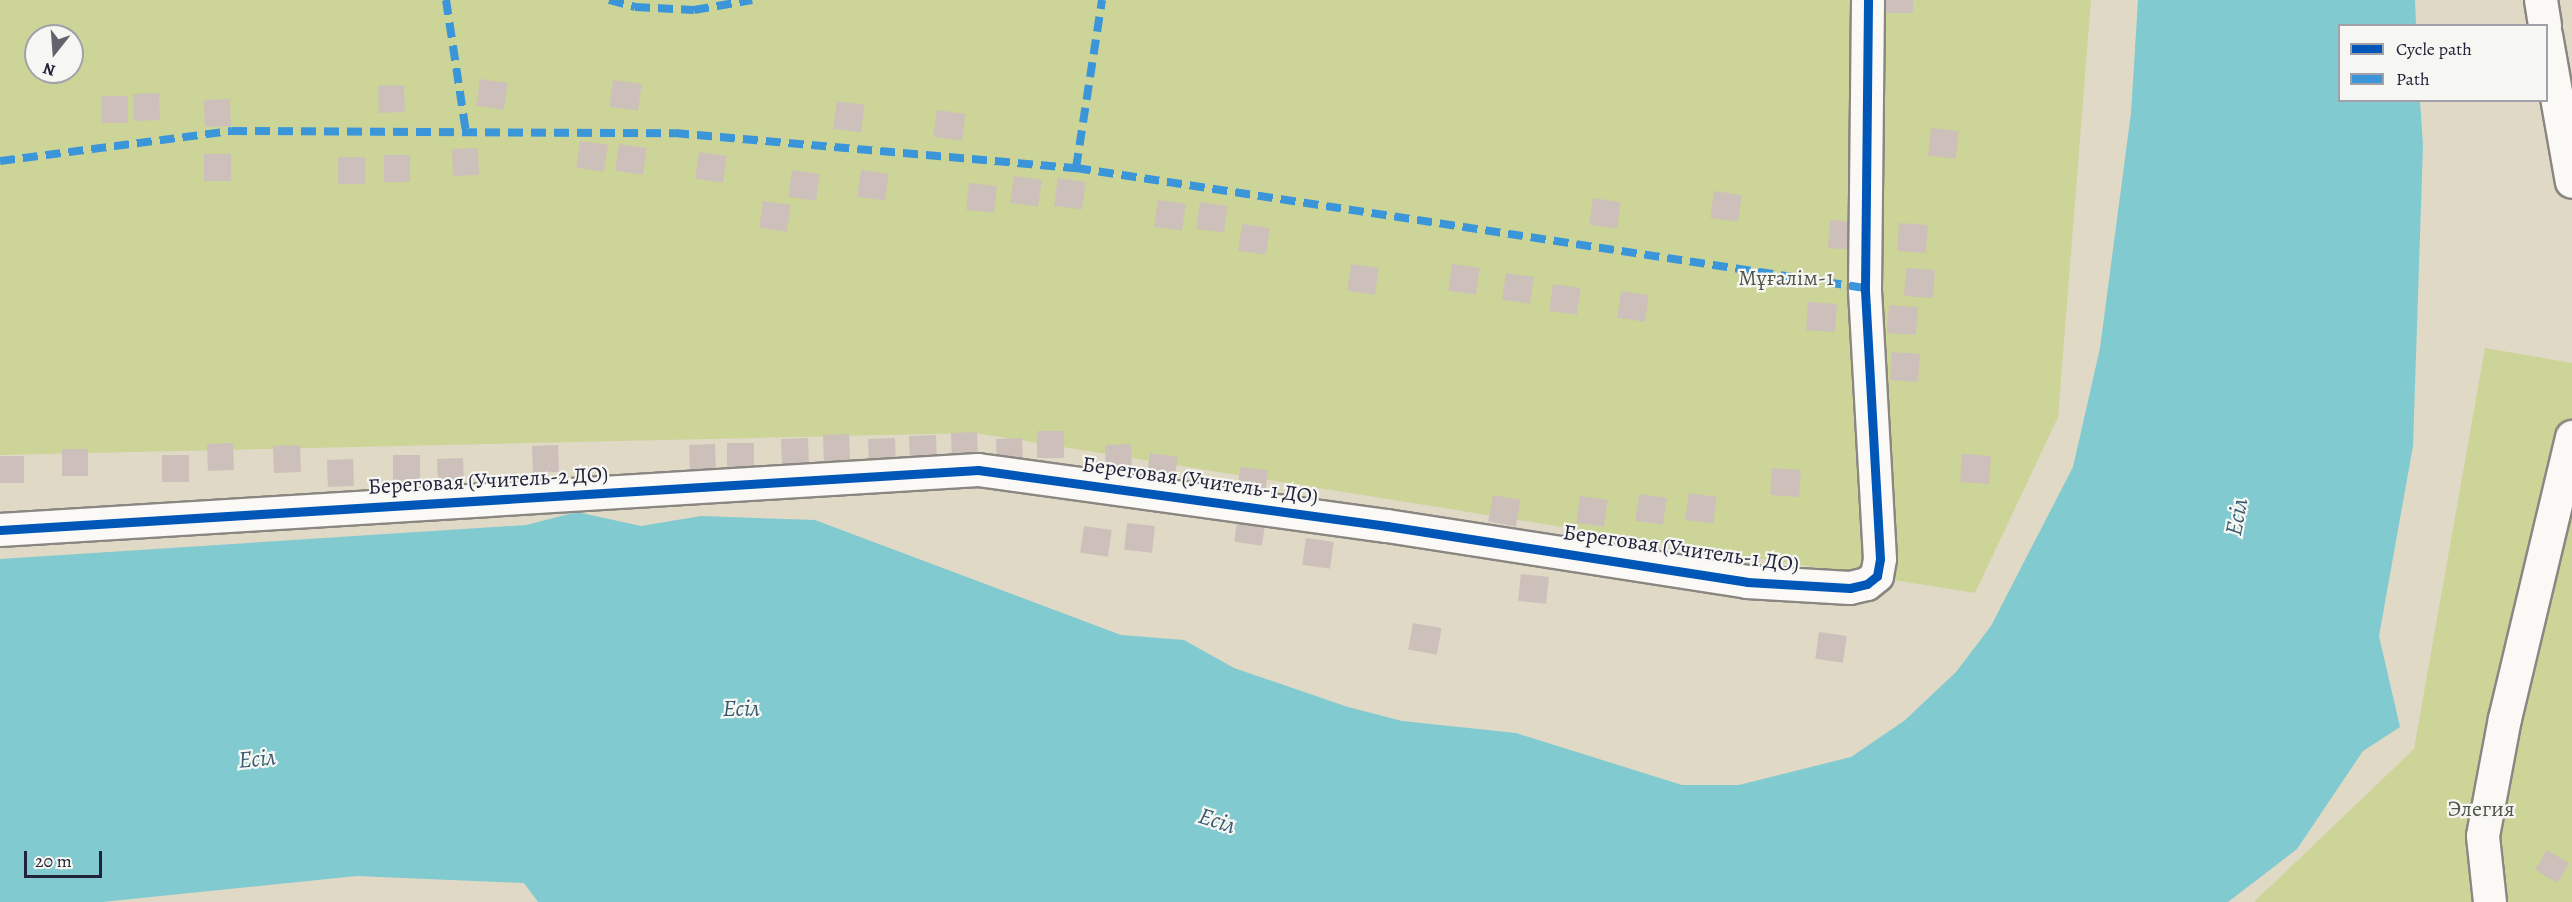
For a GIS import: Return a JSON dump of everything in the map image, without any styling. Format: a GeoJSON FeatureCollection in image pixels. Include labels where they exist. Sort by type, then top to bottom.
{"type":"FeatureCollection","features":[{"type":"Feature","properties":{"kind":"street","name":"Береговая (Учитель-1 ДО)"},"geometry":{"type":"LineString","coordinates":[[978,470],[1387,526],[1747,582],[1850,588],[1867,584],[1877,576],[1880,559],[1865,288],[1868,0]]}},
{"type":"Feature","properties":{"kind":"street"},"geometry":{"type":"LineString","coordinates":[[2541,0],[2545,24]]}},
{"type":"Feature","properties":{"kind":"street"},"geometry":{"type":"LineString","coordinates":[[2548,41],[2572,182]]}},
{"type":"Feature","properties":{"kind":"street"},"geometry":{"type":"LineString","coordinates":[[2490,902],[2483,836],[2505,719],[2572,437]]}},
{"type":"Feature","properties":{"kind":"street","name":"Береговая (Учитель-2 ДО)"},"geometry":{"type":"LineString","coordinates":[[0,530],[978,470]]}},
{"type":"Feature","properties":{"kind":"green space","name":"Мұғалім-1"},"geometry":{"type":"Polygon","coordinates":[[[0,0],[2091,0],[2058,417],[1975,593],[975,433],[0,455],[0,0]]]}},
{"type":"Feature","properties":{"kind":"green space","name":"Элегия"},"geometry":{"type":"Polygon","coordinates":[[[2485,348],[2572,363],[2572,902],[2254,902],[2414,749],[2485,348]]]}},
{"type":"Feature","properties":{"kind":"water","name":"Есіл"},"geometry":{"type":"Polygon","coordinates":[[[2138,0],[2415,0],[2416,24],[2338,24],[2338,102],[2420,102],[2423,145],[2413,446],[2379,636],[2400,727],[2363,751],[2297,849],[2228,902],[538,902],[524,883],[357,876],[102,902],[0,902],[0,559],[526,525],[577,512],[641,526],[701,516],[815,520],[1121,635],[1184,640],[1234,668],[1348,707],[1402,721],[1516,733],[1682,785],[1739,785],[1851,757],[1904,721],[1956,672],[1991,626],[2073,467],[2100,348],[2131,113],[2138,0]]]}},
{"type":"Feature","properties":{"kind":"building"},"geometry":{"type":"Polygon","coordinates":[[[1884,0],[1913,0],[1913,13],[1884,13],[1884,0]]]}},
{"type":"Feature","properties":{"kind":"building"},"geometry":{"type":"Polygon","coordinates":[[[480,79],[508,83],[504,110],[476,106],[480,79]]]}},
{"type":"Feature","properties":{"kind":"building"},"geometry":{"type":"Polygon","coordinates":[[[613,80],[642,84],[638,111],[609,107],[613,80]]]}},
{"type":"Feature","properties":{"kind":"building"},"geometry":{"type":"Polygon","coordinates":[[[404,85],[405,112],[379,113],[378,86],[404,85]]]}},
{"type":"Feature","properties":{"kind":"building"},"geometry":{"type":"Polygon","coordinates":[[[159,93],[160,120],[134,121],[133,94],[159,93]]]}},
{"type":"Feature","properties":{"kind":"building"},"geometry":{"type":"Polygon","coordinates":[[[101,96],[128,96],[128,123],[101,123],[101,96]]]}},
{"type":"Feature","properties":{"kind":"building"},"geometry":{"type":"Polygon","coordinates":[[[230,99],[231,126],[205,127],[204,100],[230,99]]]}},
{"type":"Feature","properties":{"kind":"building"},"geometry":{"type":"Polygon","coordinates":[[[837,101],[865,105],[861,133],[833,129],[837,101]]]}},
{"type":"Feature","properties":{"kind":"building"},"geometry":{"type":"Polygon","coordinates":[[[937,110],[966,114],[962,141],[933,137],[937,110]]]}},
{"type":"Feature","properties":{"kind":"building"},"geometry":{"type":"Polygon","coordinates":[[[1931,128],[1959,131],[1956,159],[1928,156],[1931,128]]]}},
{"type":"Feature","properties":{"kind":"building"},"geometry":{"type":"Polygon","coordinates":[[[580,141],[608,145],[604,172],[576,168],[580,141]]]}},
{"type":"Feature","properties":{"kind":"building"},"geometry":{"type":"Polygon","coordinates":[[[619,144],[647,148],[643,175],[615,171],[619,144]]]}},
{"type":"Feature","properties":{"kind":"building"},"geometry":{"type":"Polygon","coordinates":[[[478,148],[479,175],[453,176],[452,149],[478,148]]]}},
{"type":"Feature","properties":{"kind":"building"},"geometry":{"type":"Polygon","coordinates":[[[699,152],[727,156],[723,183],[695,179],[699,152]]]}},
{"type":"Feature","properties":{"kind":"building"},"geometry":{"type":"Polygon","coordinates":[[[204,154],[231,154],[231,181],[204,181],[204,154]]]}},
{"type":"Feature","properties":{"kind":"building"},"geometry":{"type":"Polygon","coordinates":[[[384,155],[410,155],[410,182],[384,182],[384,155]]]}},
{"type":"Feature","properties":{"kind":"building"},"geometry":{"type":"Polygon","coordinates":[[[338,157],[365,157],[365,184],[338,184],[338,157]]]}},
{"type":"Feature","properties":{"kind":"building"},"geometry":{"type":"Polygon","coordinates":[[[792,170],[820,174],[816,201],[788,197],[792,170]]]}},
{"type":"Feature","properties":{"kind":"building"},"geometry":{"type":"Polygon","coordinates":[[[861,170],[889,174],[885,201],[857,197],[861,170]]]}},
{"type":"Feature","properties":{"kind":"building"},"geometry":{"type":"Polygon","coordinates":[[[1014,176],[1042,180],[1038,207],[1010,203],[1014,176]]]}},
{"type":"Feature","properties":{"kind":"building"},"geometry":{"type":"Polygon","coordinates":[[[1058,178],[1086,182],[1082,210],[1054,206],[1058,178]]]}},
{"type":"Feature","properties":{"kind":"building"},"geometry":{"type":"Polygon","coordinates":[[[969,183],[997,186],[994,213],[966,210],[969,183]]]}},
{"type":"Feature","properties":{"kind":"building"},"geometry":{"type":"Polygon","coordinates":[[[1714,191],[1742,195],[1738,222],[1710,218],[1714,191]]]}},
{"type":"Feature","properties":{"kind":"building"},"geometry":{"type":"Polygon","coordinates":[[[1593,198],[1621,202],[1617,229],[1589,225],[1593,198]]]}},
{"type":"Feature","properties":{"kind":"building"},"geometry":{"type":"Polygon","coordinates":[[[1158,200],[1186,204],[1182,231],[1154,227],[1158,200]]]}},
{"type":"Feature","properties":{"kind":"building"},"geometry":{"type":"Polygon","coordinates":[[[763,201],[791,205],[787,232],[759,228],[763,201]]]}},
{"type":"Feature","properties":{"kind":"building"},"geometry":{"type":"Polygon","coordinates":[[[1200,202],[1228,206],[1224,233],[1196,229],[1200,202]]]}},
{"type":"Feature","properties":{"kind":"building"},"geometry":{"type":"Polygon","coordinates":[[[1830,220],[1858,222],[1856,250],[1828,248],[1830,220]]]}},
{"type":"Feature","properties":{"kind":"building"},"geometry":{"type":"Polygon","coordinates":[[[1899,223],[1928,225],[1926,253],[1897,251],[1899,223]]]}},
{"type":"Feature","properties":{"kind":"building"},"geometry":{"type":"Polygon","coordinates":[[[1242,224],[1270,228],[1266,255],[1238,251],[1242,224]]]}},
{"type":"Feature","properties":{"kind":"building"},"geometry":{"type":"Polygon","coordinates":[[[1351,264],[1379,268],[1375,295],[1347,291],[1351,264]]]}},
{"type":"Feature","properties":{"kind":"building"},"geometry":{"type":"Polygon","coordinates":[[[1452,264],[1480,268],[1476,295],[1448,291],[1452,264]]]}},
{"type":"Feature","properties":{"kind":"building"},"geometry":{"type":"Polygon","coordinates":[[[1906,268],[1935,270],[1933,298],[1904,296],[1906,268]]]}},
{"type":"Feature","properties":{"kind":"building"},"geometry":{"type":"Polygon","coordinates":[[[1506,273],[1534,277],[1530,304],[1502,300],[1506,273]]]}},
{"type":"Feature","properties":{"kind":"building"},"geometry":{"type":"Polygon","coordinates":[[[1553,284],[1581,288],[1577,315],[1549,311],[1553,284]]]}},
{"type":"Feature","properties":{"kind":"building"},"geometry":{"type":"Polygon","coordinates":[[[1621,291],[1649,295],[1645,322],[1617,318],[1621,291]]]}},
{"type":"Feature","properties":{"kind":"building"},"geometry":{"type":"Polygon","coordinates":[[[1808,302],[1837,304],[1835,332],[1806,330],[1808,302]]]}},
{"type":"Feature","properties":{"kind":"building"},"geometry":{"type":"Polygon","coordinates":[[[1889,305],[1918,307],[1916,335],[1887,333],[1889,305]]]}},
{"type":"Feature","properties":{"kind":"building"},"geometry":{"type":"Polygon","coordinates":[[[1892,352],[1920,354],[1918,382],[1890,380],[1892,352]]]}},
{"type":"Feature","properties":{"kind":"building"},"geometry":{"type":"Polygon","coordinates":[[[1037,431],[1064,431],[1064,458],[1037,458],[1037,431]]]}},
{"type":"Feature","properties":{"kind":"building"},"geometry":{"type":"Polygon","coordinates":[[[977,432],[978,459],[952,460],[951,433],[977,432]]]}},
{"type":"Feature","properties":{"kind":"building"},"geometry":{"type":"Polygon","coordinates":[[[849,434],[850,461],[824,462],[823,435],[849,434]]]}},
{"type":"Feature","properties":{"kind":"building"},"geometry":{"type":"Polygon","coordinates":[[[936,435],[937,462],[910,463],[909,436],[936,435]]]}},
{"type":"Feature","properties":{"kind":"building"},"geometry":{"type":"Polygon","coordinates":[[[808,438],[809,465],[782,466],[781,439],[808,438]]]}},
{"type":"Feature","properties":{"kind":"building"},"geometry":{"type":"Polygon","coordinates":[[[895,438],[896,465],[869,466],[868,439],[895,438]]]}},
{"type":"Feature","properties":{"kind":"building"},"geometry":{"type":"Polygon","coordinates":[[[1022,438],[1023,465],[997,466],[996,439],[1022,438]]]}},
{"type":"Feature","properties":{"kind":"building"},"geometry":{"type":"Polygon","coordinates":[[[233,443],[234,470],[208,471],[207,444],[233,443]]]}},
{"type":"Feature","properties":{"kind":"building"},"geometry":{"type":"Polygon","coordinates":[[[727,443],[754,443],[754,470],[727,470],[727,443]]]}},
{"type":"Feature","properties":{"kind":"building"},"geometry":{"type":"Polygon","coordinates":[[[715,444],[716,471],[690,472],[689,445],[715,444]]]}},
{"type":"Feature","properties":{"kind":"building"},"geometry":{"type":"Polygon","coordinates":[[[1131,444],[1132,471],[1106,472],[1105,445],[1131,444]]]}},
{"type":"Feature","properties":{"kind":"building"},"geometry":{"type":"Polygon","coordinates":[[[300,445],[301,472],[274,473],[273,446],[300,445]]]}},
{"type":"Feature","properties":{"kind":"building"},"geometry":{"type":"Polygon","coordinates":[[[558,445],[559,472],[533,473],[532,446],[558,445]]]}},
{"type":"Feature","properties":{"kind":"building"},"geometry":{"type":"Polygon","coordinates":[[[62,449],[88,449],[88,476],[62,476],[62,449]]]}},
{"type":"Feature","properties":{"kind":"building"},"geometry":{"type":"Polygon","coordinates":[[[1150,453],[1178,457],[1174,484],[1146,480],[1150,453]]]}},
{"type":"Feature","properties":{"kind":"building"},"geometry":{"type":"Polygon","coordinates":[[[1962,454],[1991,456],[1989,484],[1960,482],[1962,454]]]}},
{"type":"Feature","properties":{"kind":"building"},"geometry":{"type":"Polygon","coordinates":[[[162,455],[189,455],[189,482],[162,482],[162,455]]]}},
{"type":"Feature","properties":{"kind":"building"},"geometry":{"type":"Polygon","coordinates":[[[393,455],[420,455],[420,482],[393,482],[393,455]]]}},
{"type":"Feature","properties":{"kind":"building"},"geometry":{"type":"Polygon","coordinates":[[[0,456],[24,456],[24,483],[0,483],[0,456]]]}},
{"type":"Feature","properties":{"kind":"building"},"geometry":{"type":"Polygon","coordinates":[[[463,458],[464,485],[438,486],[437,459],[463,458]]]}},
{"type":"Feature","properties":{"kind":"building"},"geometry":{"type":"Polygon","coordinates":[[[353,459],[354,486],[328,487],[327,460],[353,459]]]}},
{"type":"Feature","properties":{"kind":"building"},"geometry":{"type":"Polygon","coordinates":[[[1240,467],[1268,470],[1265,497],[1237,494],[1240,467]]]}},
{"type":"Feature","properties":{"kind":"building"},"geometry":{"type":"Polygon","coordinates":[[[1772,468],[1801,470],[1799,497],[1770,495],[1772,468]]]}},
{"type":"Feature","properties":{"kind":"building"},"geometry":{"type":"Polygon","coordinates":[[[1689,493],[1717,497],[1713,524],[1685,520],[1689,493]]]}},
{"type":"Feature","properties":{"kind":"building"},"geometry":{"type":"Polygon","coordinates":[[[1639,494],[1667,498],[1663,525],[1635,521],[1639,494]]]}},
{"type":"Feature","properties":{"kind":"building"},"geometry":{"type":"Polygon","coordinates":[[[1493,495],[1521,500],[1516,526],[1488,522],[1493,495]]]}},
{"type":"Feature","properties":{"kind":"building"},"geometry":{"type":"Polygon","coordinates":[[[1580,496],[1608,500],[1604,527],[1576,523],[1580,496]]]}},
{"type":"Feature","properties":{"kind":"building"},"geometry":{"type":"Polygon","coordinates":[[[1238,515],[1266,519],[1262,546],[1234,542],[1238,515]]]}},
{"type":"Feature","properties":{"kind":"building"},"geometry":{"type":"Polygon","coordinates":[[[1127,523],[1155,526],[1152,553],[1124,550],[1127,523]]]}},
{"type":"Feature","properties":{"kind":"building"},"geometry":{"type":"Polygon","coordinates":[[[1084,526],[1112,530],[1108,557],[1080,553],[1084,526]]]}},
{"type":"Feature","properties":{"kind":"building"},"geometry":{"type":"Polygon","coordinates":[[[1306,538],[1334,542],[1330,569],[1302,565],[1306,538]]]}},
{"type":"Feature","properties":{"kind":"building"},"geometry":{"type":"Polygon","coordinates":[[[1521,574],[1549,577],[1546,604],[1518,601],[1521,574]]]}},
{"type":"Feature","properties":{"kind":"building"},"geometry":{"type":"Polygon","coordinates":[[[1413,623],[1442,628],[1437,655],[1408,650],[1413,623]]]}},
{"type":"Feature","properties":{"kind":"building"},"geometry":{"type":"Polygon","coordinates":[[[1819,632],[1847,636],[1843,663],[1815,659],[1819,632]]]}},
{"type":"Feature","properties":{"kind":"building"},"geometry":{"type":"Polygon","coordinates":[[[2547,850],[2569,863],[2557,883],[2535,870],[2547,850]]]}},
{"type":"Feature","properties":{"kind":"marked path"},"geometry":{"type":"LineString","coordinates":[[446,0],[466,132]]}},
{"type":"Feature","properties":{"kind":"marked path"},"geometry":{"type":"LineString","coordinates":[[609,0],[635,7],[694,10],[752,0]]}},
{"type":"Feature","properties":{"kind":"marked path"},"geometry":{"type":"LineString","coordinates":[[1076,168],[1102,0]]}},
{"type":"Feature","properties":{"kind":"marked path"},"geometry":{"type":"LineString","coordinates":[[0,161],[232,131],[674,133],[1076,168],[1865,288]]}},
{"type":"Feature","properties":{"kind":"cycle path"},"geometry":{"type":"LineString","coordinates":[[0,530],[978,470],[1387,526],[1747,582],[1850,588],[1867,584],[1877,576],[1880,559],[1865,288],[1868,0]]}}]}
